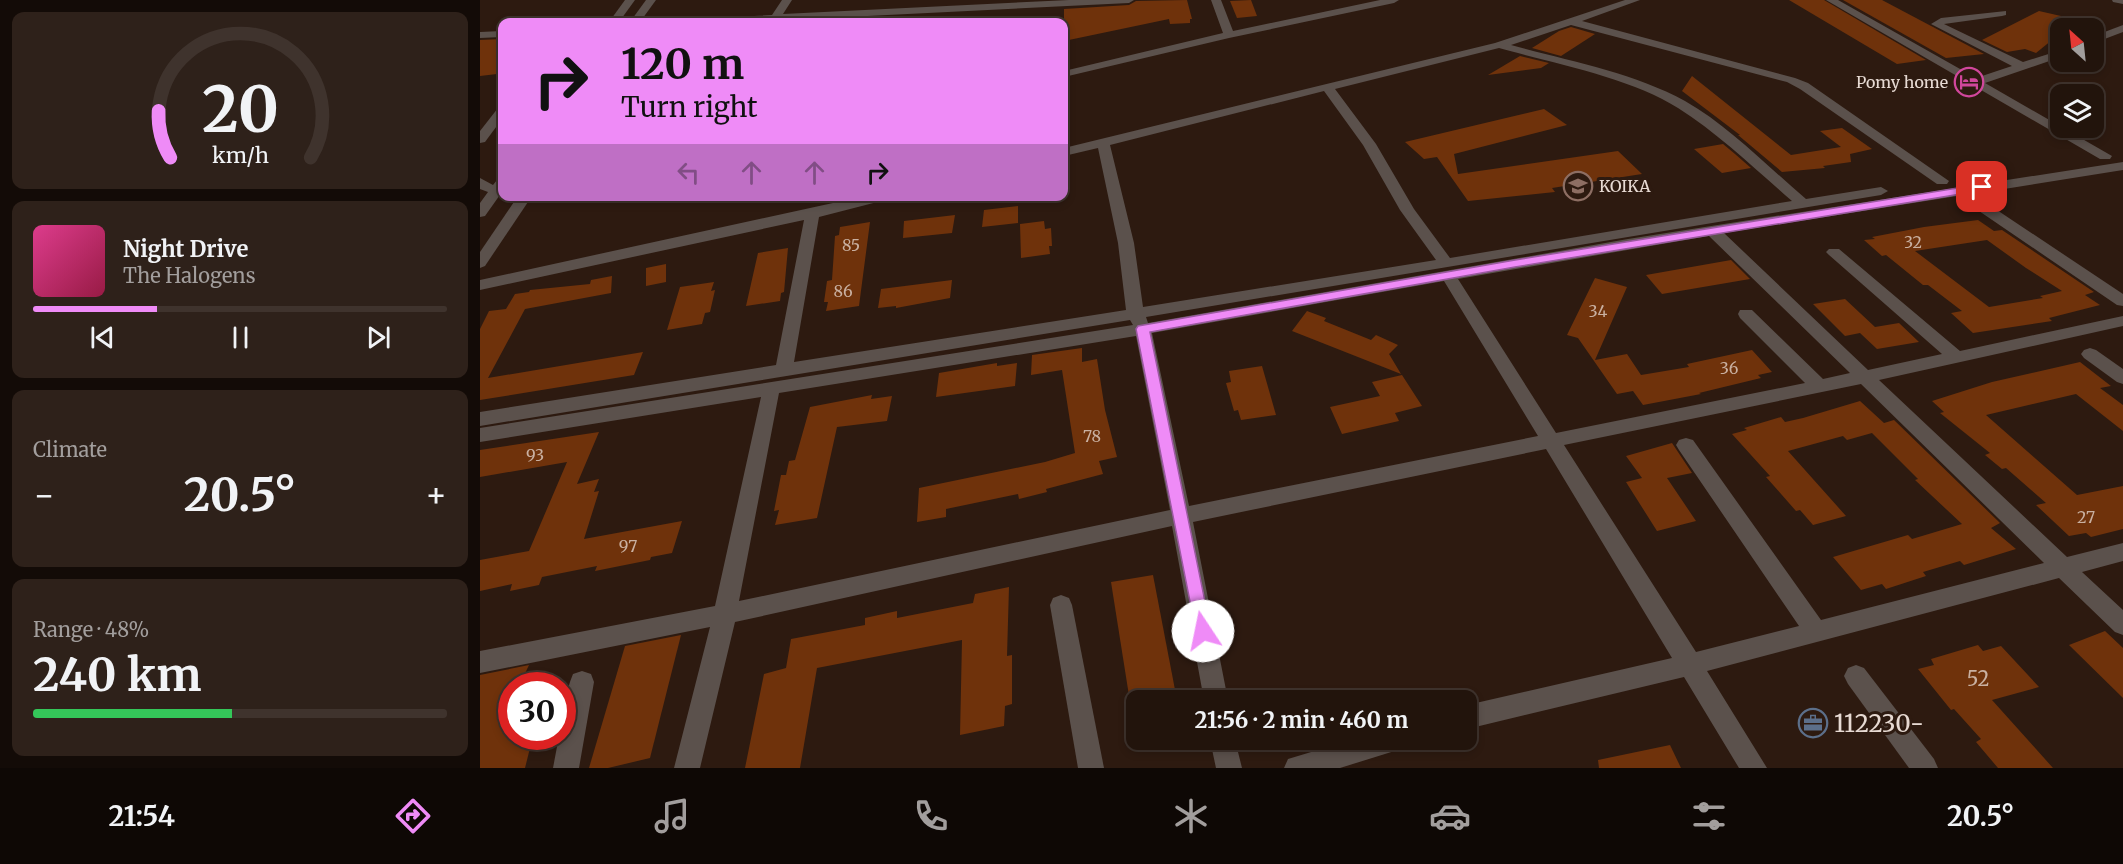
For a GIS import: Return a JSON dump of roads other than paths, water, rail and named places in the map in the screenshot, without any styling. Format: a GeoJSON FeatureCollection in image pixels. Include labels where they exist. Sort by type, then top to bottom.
{"type":"FeatureCollection","features":[{"type":"Feature","properties":{"kind":"street"},"geometry":{"type":"LineString","coordinates":[[617,18],[630,0]]}},
{"type":"Feature","properties":{"kind":"street"},"geometry":{"type":"LineString","coordinates":[[638,18],[651,0]]}},
{"type":"Feature","properties":{"kind":"street"},"geometry":{"type":"LineString","coordinates":[[775,18],[787,0]]}},
{"type":"Feature","properties":{"kind":"street"},"geometry":{"type":"LineString","coordinates":[[775,18],[883,18],[956,5],[1129,0]]}},
{"type":"Feature","properties":{"kind":"street"},"geometry":{"type":"LineString","coordinates":[[1216,0],[1229,35]]}},
{"type":"Feature","properties":{"kind":"street"},"geometry":{"type":"LineString","coordinates":[[1068,73],[1229,35],[1394,0]]}},
{"type":"Feature","properties":{"kind":"street"},"geometry":{"type":"LineString","coordinates":[[1068,151],[1499,45],[1635,0]]}},
{"type":"Feature","properties":{"kind":"street"},"geometry":{"type":"LineString","coordinates":[[1831,0],[2105,156]]}},
{"type":"Feature","properties":{"kind":"street"},"geometry":{"type":"LineString","coordinates":[[2117,0],[2123,1]]}},
{"type":"Feature","properties":{"kind":"street"},"geometry":{"type":"LineString","coordinates":[[2002,13],[1941,21],[1936,24],[2024,67]]}},
{"type":"Feature","properties":{"kind":"street"},"geometry":{"type":"LineString","coordinates":[[1574,22],[1791,80],[1804,86],[1942,181]]}},
{"type":"Feature","properties":{"kind":"street"},"geometry":{"type":"LineString","coordinates":[[2104,36],[2123,28]]}},
{"type":"Feature","properties":{"kind":"street"},"geometry":{"type":"LineString","coordinates":[[480,35],[498,34]]}},
{"type":"Feature","properties":{"kind":"street"},"geometry":{"type":"LineString","coordinates":[[1499,45],[1638,84],[1681,104],[1720,132],[1802,203]]}},
{"type":"Feature","properties":{"kind":"street"},"geometry":{"type":"LineString","coordinates":[[1975,82],[2050,57]]}},
{"type":"Feature","properties":{"kind":"street"},"geometry":{"type":"LineString","coordinates":[[1328,88],[1369,144],[1407,210],[1446,268],[1549,440],[1754,768]]}},
{"type":"Feature","properties":{"kind":"street"},"geometry":{"type":"LineString","coordinates":[[480,139],[498,116]]}},
{"type":"Feature","properties":{"kind":"street"},"geometry":{"type":"LineString","coordinates":[[1103,142],[1181,516],[1214,690]]}},
{"type":"Feature","properties":{"kind":"street"},"geometry":{"type":"LineString","coordinates":[[480,435],[771,390],[1139,321],[1446,268],[1752,211],[2123,154]]}},
{"type":"Feature","properties":{"kind":"street"},"geometry":{"type":"LineString","coordinates":[[1446,268],[1713,231],[2123,166]]}},
{"type":"Feature","properties":{"kind":"street"},"geometry":{"type":"LineString","coordinates":[[480,213],[490,186]]}},
{"type":"Feature","properties":{"kind":"street"},"geometry":{"type":"LineString","coordinates":[[1959,191],[2123,301]]}},
{"type":"Feature","properties":{"kind":"street"},"geometry":{"type":"LineString","coordinates":[[480,263],[522,201]]}},
{"type":"Feature","properties":{"kind":"street"},"geometry":{"type":"LineString","coordinates":[[480,285],[864,201]]}},
{"type":"Feature","properties":{"kind":"street"},"geometry":{"type":"LineString","coordinates":[[1752,211],[1764,223]]}},
{"type":"Feature","properties":{"kind":"street"},"geometry":{"type":"LineString","coordinates":[[784,369],[812,214]]}},
{"type":"Feature","properties":{"kind":"street"},"geometry":{"type":"LineString","coordinates":[[1713,231],[2123,625]]}},
{"type":"Feature","properties":{"kind":"street"},"geometry":{"type":"LineString","coordinates":[[1834,252],[1957,358]]}},
{"type":"Feature","properties":{"kind":"street"},"geometry":{"type":"LineString","coordinates":[[1746,314],[1819,386]]}},
{"type":"Feature","properties":{"kind":"street"},"geometry":{"type":"LineString","coordinates":[[480,419],[784,369],[1139,321]]}},
{"type":"Feature","properties":{"kind":"street"},"geometry":{"type":"LineString","coordinates":[[480,662],[725,614],[1549,440],[1867,378],[2123,321]]}},
{"type":"Feature","properties":{"kind":"street"},"geometry":{"type":"LineString","coordinates":[[2090,354],[2123,378]]}},
{"type":"Feature","properties":{"kind":"street"},"geometry":{"type":"LineString","coordinates":[[687,768],[725,614],[771,390]]}},
{"type":"Feature","properties":{"kind":"street"},"geometry":{"type":"LineString","coordinates":[[1686,445],[1816,632]]}},
{"type":"Feature","properties":{"kind":"street"},"geometry":{"type":"LineString","coordinates":[[1477,715],[1689,665],[2123,552]]}},
{"type":"Feature","properties":{"kind":"street"},"geometry":{"type":"LineString","coordinates":[[1061,605],[1091,768]]}},
{"type":"Feature","properties":{"kind":"street"},"geometry":{"type":"LineString","coordinates":[[1856,676],[1925,768]]}},
{"type":"Feature","properties":{"kind":"street"},"geometry":{"type":"LineString","coordinates":[[566,768],[582,682]]}},
{"type":"Feature","properties":{"kind":"street"},"geometry":{"type":"LineString","coordinates":[[1225,750],[1229,768]]}},
{"type":"Feature","properties":{"kind":"street"},"geometry":{"type":"LineString","coordinates":[[1297,768],[1358,750]]}},
{"type":"Feature","properties":{"kind":"place","name":"Pomy home"},"geometry":{"type":"Point","coordinates":[1969,82]}},
{"type":"Feature","properties":{"kind":"place","name":"KOIKA"},"geometry":{"type":"Point","coordinates":[1578,186]}},
{"type":"Feature","properties":{"kind":"place","name":"112230-"},"geometry":{"type":"Point","coordinates":[1813,723]}}]}
